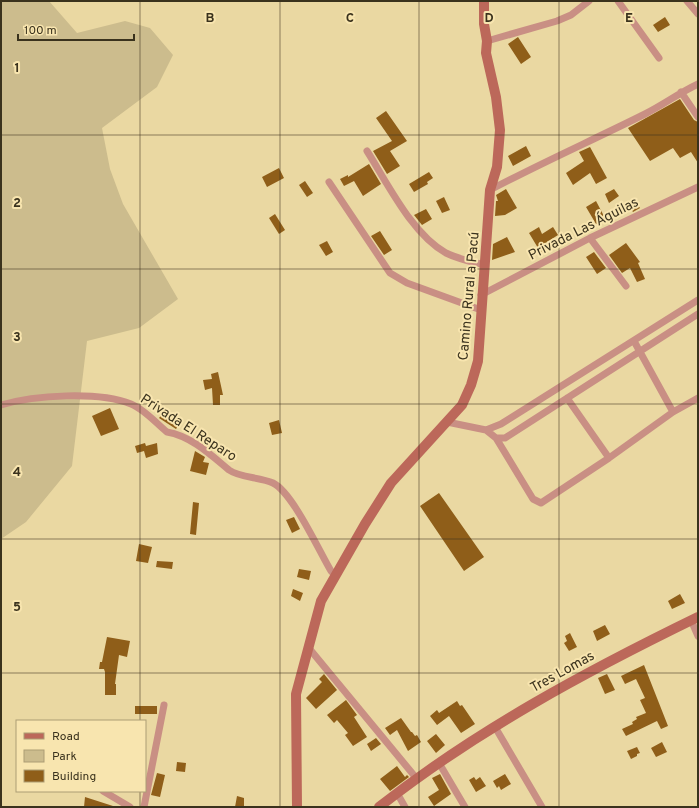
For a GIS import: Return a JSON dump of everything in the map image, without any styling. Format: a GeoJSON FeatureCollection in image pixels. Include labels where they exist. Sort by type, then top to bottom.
{"type":"FeatureCollection","features":[{"type":"Feature","properties":{"kind":"street","name":"Camino Rural a Pacú"},"geometry":{"type":"LineString","coordinates":[[297,807],[296,694],[322,600],[391,483],[462,405],[471,385],[478,361],[481,295],[485,265],[490,190],[497,167],[500,130],[496,97],[486,53],[487,41],[484,24],[484,1]]}},
{"type":"Feature","properties":{"kind":"street"},"geometry":{"type":"LineString","coordinates":[[571,15],[583,1]]}},
{"type":"Feature","properties":{"kind":"street"},"geometry":{"type":"LineString","coordinates":[[487,41],[557,21],[571,15],[589,1]]}},
{"type":"Feature","properties":{"kind":"street"},"geometry":{"type":"LineString","coordinates":[[618,1],[659,58]]}},
{"type":"Feature","properties":{"kind":"street"},"geometry":{"type":"LineString","coordinates":[[687,1],[698,14]]}},
{"type":"Feature","properties":{"kind":"street"},"geometry":{"type":"LineString","coordinates":[[490,190],[540,163],[647,114],[681,92],[698,84]]}},
{"type":"Feature","properties":{"kind":"street"},"geometry":{"type":"LineString","coordinates":[[681,92],[698,117]]}},
{"type":"Feature","properties":{"kind":"street"},"geometry":{"type":"LineString","coordinates":[[367,151],[422,234],[446,252],[462,259],[485,265]]}},
{"type":"Feature","properties":{"kind":"street"},"geometry":{"type":"LineString","coordinates":[[330,182],[390,273],[407,283],[481,310]]}},
{"type":"Feature","properties":{"kind":"street","name":"Privada Las Águilas"},"geometry":{"type":"LineString","coordinates":[[481,295],[590,238],[698,187]]}},
{"type":"Feature","properties":{"kind":"street"},"geometry":{"type":"LineString","coordinates":[[590,238],[626,286]]}},
{"type":"Feature","properties":{"kind":"street"},"geometry":{"type":"LineString","coordinates":[[486,430],[501,424],[698,300]]}},
{"type":"Feature","properties":{"kind":"street"},"geometry":{"type":"LineString","coordinates":[[496,438],[505,438],[698,314]]}},
{"type":"Feature","properties":{"kind":"street"},"geometry":{"type":"LineString","coordinates":[[634,341],[673,412]]}},
{"type":"Feature","properties":{"kind":"street","name":"Privada El Reparo"},"geometry":{"type":"LineString","coordinates":[[1,405],[11,402],[56,396],[81,396],[120,401],[132,405],[167,432],[174,433],[203,449],[231,471],[273,483],[281,489],[291,501],[331,571],[336,576]]}},
{"type":"Feature","properties":{"kind":"street"},"geometry":{"type":"LineString","coordinates":[[567,398],[609,458]]}},
{"type":"Feature","properties":{"kind":"street"},"geometry":{"type":"LineString","coordinates":[[447,422],[486,430],[496,438],[533,499],[541,503],[609,458],[673,412],[698,398]]}},
{"type":"Feature","properties":{"kind":"street"},"geometry":{"type":"LineString","coordinates":[[694,619],[698,636]]}},
{"type":"Feature","properties":{"kind":"street","name":"Tres Lomas"},"geometry":{"type":"LineString","coordinates":[[379,807],[442,760],[541,698],[624,653],[694,619]]}},
{"type":"Feature","properties":{"kind":"street"},"geometry":{"type":"LineString","coordinates":[[308,647],[417,779]]}},
{"type":"Feature","properties":{"kind":"street"},"geometry":{"type":"LineString","coordinates":[[144,807],[164,705]]}},
{"type":"Feature","properties":{"kind":"street"},"geometry":{"type":"LineString","coordinates":[[495,727],[542,807]]}},
{"type":"Feature","properties":{"kind":"street"},"geometry":{"type":"LineString","coordinates":[[442,760],[465,807]]}},
{"type":"Feature","properties":{"kind":"street"},"geometry":{"type":"LineString","coordinates":[[105,792],[130,807]]}},
{"type":"Feature","properties":{"kind":"street"},"geometry":{"type":"LineString","coordinates":[[397,794],[405,807]]}},
{"type":"Feature","properties":{"kind":"green space"},"geometry":{"type":"Polygon","coordinates":[[[1,1],[49,1],[77,33],[125,21],[150,28],[173,55],[157,87],[102,128],[110,169],[123,204],[178,299],[139,328],[87,341],[72,466],[26,522],[1,539],[1,1]]]}},
{"type":"Feature","properties":{"kind":"building"},"geometry":{"type":"Polygon","coordinates":[[[665,17],[670,25],[658,32],[653,25],[665,17]]]}},
{"type":"Feature","properties":{"kind":"building"},"geometry":{"type":"Polygon","coordinates":[[[518,37],[531,57],[521,64],[508,44],[518,37]]]}},
{"type":"Feature","properties":{"kind":"building"},"geometry":{"type":"Polygon","coordinates":[[[680,99],[694,120],[698,122],[698,163],[691,152],[680,158],[673,148],[650,161],[628,128],[680,99]]]}},
{"type":"Feature","properties":{"kind":"building"},"geometry":{"type":"Polygon","coordinates":[[[386,111],[407,141],[390,151],[400,166],[387,174],[373,151],[392,141],[376,118],[386,111]]]}},
{"type":"Feature","properties":{"kind":"building"},"geometry":{"type":"Polygon","coordinates":[[[526,146],[531,156],[513,166],[508,156],[526,146]]]}},
{"type":"Feature","properties":{"kind":"building"},"geometry":{"type":"Polygon","coordinates":[[[590,147],[607,178],[596,184],[590,173],[573,185],[566,173],[584,161],[579,152],[590,147]]]}},
{"type":"Feature","properties":{"kind":"building"},"geometry":{"type":"Polygon","coordinates":[[[369,164],[381,184],[363,196],[354,181],[344,186],[340,179],[348,175],[348,177],[369,164]]]}},
{"type":"Feature","properties":{"kind":"building"},"geometry":{"type":"Polygon","coordinates":[[[279,168],[284,178],[267,187],[262,177],[279,168]]]}},
{"type":"Feature","properties":{"kind":"building"},"geometry":{"type":"Polygon","coordinates":[[[429,172],[433,178],[427,182],[428,184],[414,192],[409,184],[429,172]]]}},
{"type":"Feature","properties":{"kind":"building"},"geometry":{"type":"Polygon","coordinates":[[[305,181],[313,193],[307,197],[299,185],[305,181]]]}},
{"type":"Feature","properties":{"kind":"building"},"geometry":{"type":"Polygon","coordinates":[[[506,189],[517,208],[505,215],[495,216],[496,201],[498,201],[496,195],[506,189]]]}},
{"type":"Feature","properties":{"kind":"building"},"geometry":{"type":"Polygon","coordinates":[[[614,189],[619,196],[609,203],[605,194],[614,189]]]}},
{"type":"Feature","properties":{"kind":"building"},"geometry":{"type":"Polygon","coordinates":[[[444,197],[450,210],[442,213],[436,201],[444,197]]]}},
{"type":"Feature","properties":{"kind":"building"},"geometry":{"type":"Polygon","coordinates":[[[633,199],[640,208],[633,212],[627,203],[633,199]]]}},
{"type":"Feature","properties":{"kind":"building"},"geometry":{"type":"Polygon","coordinates":[[[596,201],[606,220],[596,224],[586,207],[596,201]]]}},
{"type":"Feature","properties":{"kind":"building"},"geometry":{"type":"Polygon","coordinates":[[[426,209],[432,219],[422,225],[414,215],[426,209]]]}},
{"type":"Feature","properties":{"kind":"building"},"geometry":{"type":"Polygon","coordinates":[[[275,214],[285,230],[279,234],[269,218],[275,214]]]}},
{"type":"Feature","properties":{"kind":"building"},"geometry":{"type":"Polygon","coordinates":[[[539,227],[542,234],[553,227],[558,235],[544,244],[547,250],[541,253],[529,233],[539,227]]]}},
{"type":"Feature","properties":{"kind":"building"},"geometry":{"type":"Polygon","coordinates":[[[380,231],[392,250],[384,255],[371,236],[380,231]]]}},
{"type":"Feature","properties":{"kind":"building"},"geometry":{"type":"Polygon","coordinates":[[[507,237],[515,252],[492,260],[493,244],[507,237]]]}},
{"type":"Feature","properties":{"kind":"building"},"geometry":{"type":"Polygon","coordinates":[[[327,241],[333,252],[326,256],[319,245],[327,241]]]}},
{"type":"Feature","properties":{"kind":"building"},"geometry":{"type":"Polygon","coordinates":[[[626,243],[640,262],[638,263],[645,279],[637,282],[630,268],[622,273],[609,255],[626,243]]]}},
{"type":"Feature","properties":{"kind":"building"},"geometry":{"type":"Polygon","coordinates":[[[594,252],[606,268],[597,274],[586,257],[594,252]]]}},
{"type":"Feature","properties":{"kind":"building"},"geometry":{"type":"Polygon","coordinates":[[[218,372],[223,395],[220,395],[220,405],[213,405],[212,388],[205,390],[203,380],[212,379],[211,374],[218,372]]]}},
{"type":"Feature","properties":{"kind":"building"},"geometry":{"type":"Polygon","coordinates":[[[110,408],[119,429],[101,436],[92,416],[110,408]]]}},
{"type":"Feature","properties":{"kind":"building"},"geometry":{"type":"Polygon","coordinates":[[[163,413],[179,425],[176,429],[159,418],[163,413]]]}},
{"type":"Feature","properties":{"kind":"building"},"geometry":{"type":"Polygon","coordinates":[[[279,420],[282,433],[272,435],[269,423],[279,420]]]}},
{"type":"Feature","properties":{"kind":"building"},"geometry":{"type":"Polygon","coordinates":[[[145,443],[146,446],[157,443],[158,454],[146,458],[144,451],[137,453],[135,446],[145,443]]]}},
{"type":"Feature","properties":{"kind":"building"},"geometry":{"type":"Polygon","coordinates":[[[195,451],[205,457],[203,462],[209,463],[206,475],[190,471],[195,451]]]}},
{"type":"Feature","properties":{"kind":"building"},"geometry":{"type":"Polygon","coordinates":[[[439,493],[484,557],[464,571],[420,506],[439,493]]]}},
{"type":"Feature","properties":{"kind":"building"},"geometry":{"type":"Polygon","coordinates":[[[193,502],[199,503],[196,535],[190,534],[193,502]]]}},
{"type":"Feature","properties":{"kind":"building"},"geometry":{"type":"Polygon","coordinates":[[[294,517],[300,529],[292,533],[286,520],[294,517]]]}},
{"type":"Feature","properties":{"kind":"building"},"geometry":{"type":"Polygon","coordinates":[[[139,544],[152,547],[148,563],[136,561],[139,544]]]}},
{"type":"Feature","properties":{"kind":"building"},"geometry":{"type":"Polygon","coordinates":[[[157,561],[173,562],[172,569],[156,567],[157,561]]]}},
{"type":"Feature","properties":{"kind":"building"},"geometry":{"type":"Polygon","coordinates":[[[299,569],[311,571],[309,580],[297,577],[299,569]]]}},
{"type":"Feature","properties":{"kind":"building"},"geometry":{"type":"Polygon","coordinates":[[[293,589],[303,593],[300,601],[291,596],[293,589]]]}},
{"type":"Feature","properties":{"kind":"building"},"geometry":{"type":"Polygon","coordinates":[[[680,594],[685,603],[672,609],[668,601],[680,594]]]}},
{"type":"Feature","properties":{"kind":"building"},"geometry":{"type":"Polygon","coordinates":[[[605,625],[610,634],[597,641],[593,631],[605,625]]]}},
{"type":"Feature","properties":{"kind":"building"},"geometry":{"type":"Polygon","coordinates":[[[570,633],[577,647],[569,651],[564,643],[567,641],[565,636],[570,633]]]}},
{"type":"Feature","properties":{"kind":"building"},"geometry":{"type":"Polygon","coordinates":[[[107,637],[130,641],[127,657],[119,655],[115,684],[116,695],[105,695],[105,672],[104,669],[99,669],[100,662],[102,662],[107,637]]]}},
{"type":"Feature","properties":{"kind":"building"},"geometry":{"type":"Polygon","coordinates":[[[644,665],[668,726],[661,729],[657,721],[626,736],[622,729],[633,724],[632,722],[637,719],[636,717],[646,713],[640,700],[645,698],[636,679],[625,684],[621,676],[644,665]]]}},
{"type":"Feature","properties":{"kind":"building"},"geometry":{"type":"Polygon","coordinates":[[[324,674],[337,690],[316,709],[306,698],[322,682],[319,679],[324,674]]]}},
{"type":"Feature","properties":{"kind":"building"},"geometry":{"type":"Polygon","coordinates":[[[607,674],[615,690],[605,694],[598,678],[607,674]]]}},
{"type":"Feature","properties":{"kind":"building"},"geometry":{"type":"Polygon","coordinates":[[[346,700],[357,715],[354,717],[367,737],[353,746],[345,735],[348,733],[337,720],[334,723],[327,715],[346,700]]]}},
{"type":"Feature","properties":{"kind":"building"},"geometry":{"type":"Polygon","coordinates":[[[457,701],[460,706],[462,705],[475,724],[461,733],[449,716],[437,725],[430,716],[437,710],[439,713],[457,701]]]}},
{"type":"Feature","properties":{"kind":"building"},"geometry":{"type":"Polygon","coordinates":[[[135,706],[157,706],[157,714],[135,714],[135,706]]]}},
{"type":"Feature","properties":{"kind":"building"},"geometry":{"type":"Polygon","coordinates":[[[401,718],[411,732],[415,736],[417,735],[421,742],[408,751],[397,730],[390,735],[385,728],[401,718]]]}},
{"type":"Feature","properties":{"kind":"building"},"geometry":{"type":"Polygon","coordinates":[[[436,734],[445,745],[436,753],[427,741],[436,734]]]}},
{"type":"Feature","properties":{"kind":"building"},"geometry":{"type":"Polygon","coordinates":[[[376,738],[381,744],[371,751],[367,744],[376,738]]]}},
{"type":"Feature","properties":{"kind":"building"},"geometry":{"type":"Polygon","coordinates":[[[662,742],[667,752],[656,757],[651,748],[662,742]]]}},
{"type":"Feature","properties":{"kind":"building"},"geometry":{"type":"Polygon","coordinates":[[[637,747],[640,753],[631,759],[627,751],[637,747]]]}},
{"type":"Feature","properties":{"kind":"building"},"geometry":{"type":"Polygon","coordinates":[[[177,762],[186,763],[185,772],[176,771],[177,762]]]}},
{"type":"Feature","properties":{"kind":"building"},"geometry":{"type":"Polygon","coordinates":[[[397,766],[405,777],[407,775],[409,777],[390,791],[380,779],[397,766]]]}},
{"type":"Feature","properties":{"kind":"building"},"geometry":{"type":"Polygon","coordinates":[[[157,773],[165,775],[160,797],[151,795],[157,773]]]}},
{"type":"Feature","properties":{"kind":"building"},"geometry":{"type":"Polygon","coordinates":[[[440,774],[451,794],[434,806],[428,797],[439,790],[432,778],[440,774]]]}},
{"type":"Feature","properties":{"kind":"building"},"geometry":{"type":"Polygon","coordinates":[[[505,774],[511,784],[501,790],[499,786],[497,788],[493,781],[505,774]]]}},
{"type":"Feature","properties":{"kind":"building"},"geometry":{"type":"Polygon","coordinates":[[[474,777],[476,780],[480,777],[486,786],[476,792],[469,780],[474,777]]]}},
{"type":"Feature","properties":{"kind":"building"},"geometry":{"type":"Polygon","coordinates":[[[237,796],[244,798],[244,807],[235,807],[237,796]]]}},
{"type":"Feature","properties":{"kind":"building"},"geometry":{"type":"Polygon","coordinates":[[[85,797],[113,806],[113,807],[84,807],[85,797]]]}}]}
